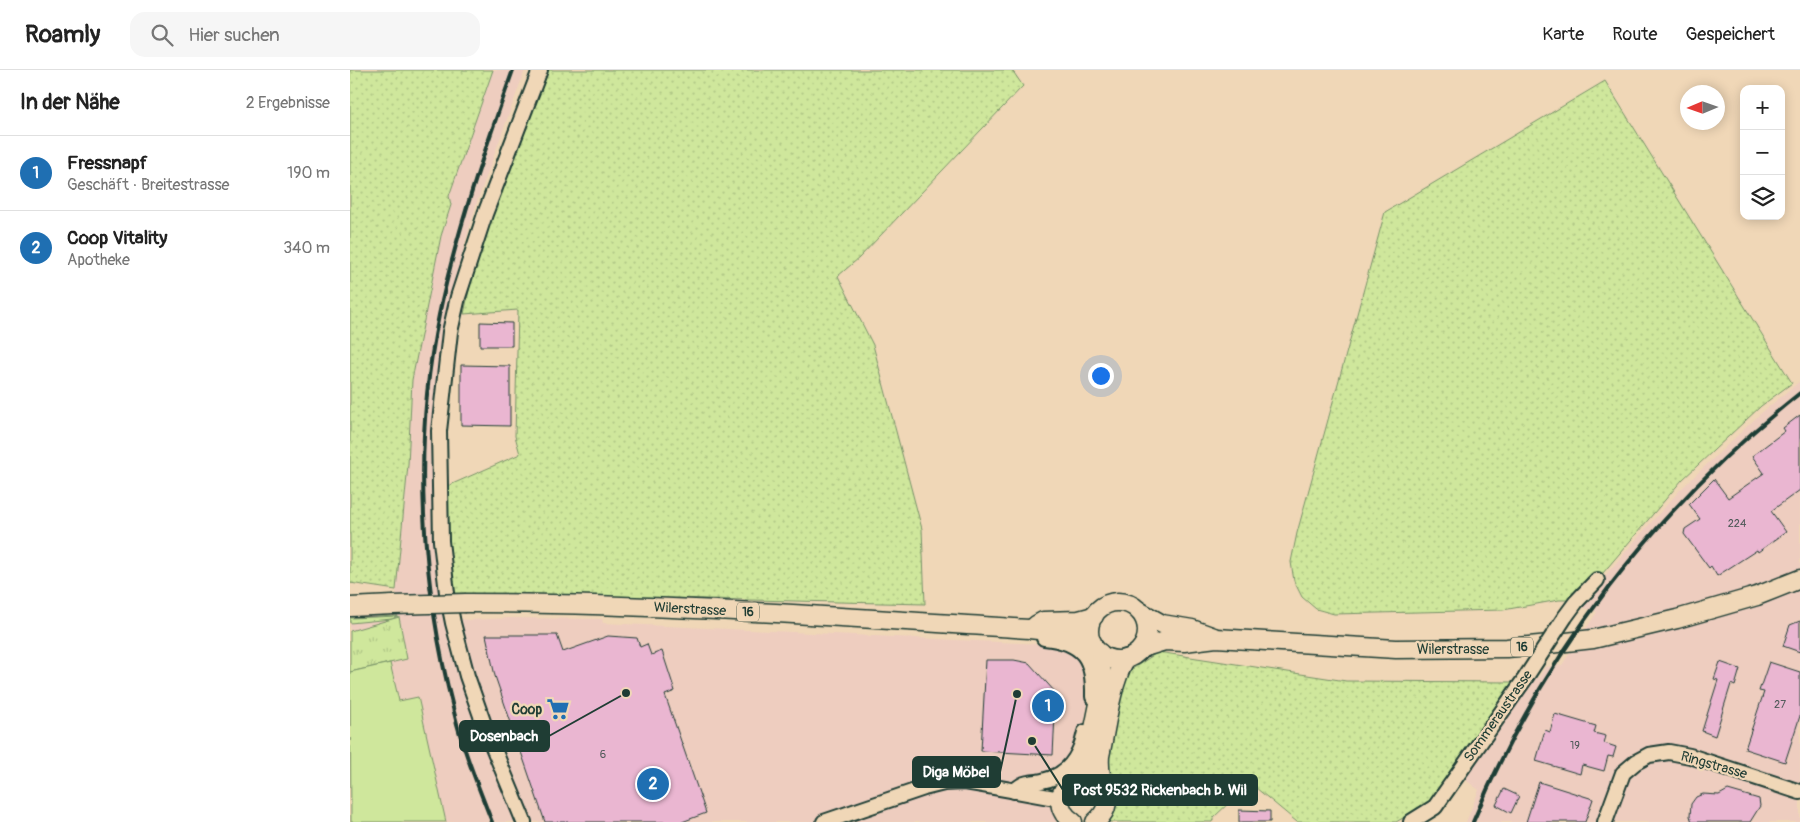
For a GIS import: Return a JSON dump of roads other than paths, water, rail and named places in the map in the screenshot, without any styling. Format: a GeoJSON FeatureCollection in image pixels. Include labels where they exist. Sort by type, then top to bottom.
{"type":"FeatureCollection","features":[{"type":"Feature","properties":{"kind":"main road","name":"Wilerstrasse"},"geometry":{"type":"LineString","coordinates":[[1142,648],[1165,641],[1184,642],[1216,638],[1396,649],[1507,648],[1592,639],[1677,620],[1757,596],[1800,579]]}},
{"type":"Feature","properties":{"kind":"main road"},"geometry":{"type":"LineString","coordinates":[[1065,814],[1062,792],[1086,764],[1101,694],[1102,674],[1096,647],[1090,633],[1090,624],[1094,616],[1107,604],[1115,602],[1124,603],[1139,611],[1145,619],[1146,639],[1142,648],[1137,653],[1125,659],[1116,660],[1108,658],[1096,647]]}},
{"type":"Feature","properties":{"kind":"main road","name":"Wilerstrasse"},"geometry":{"type":"LineString","coordinates":[[350,607],[466,603],[632,606],[1029,629],[1067,633],[1096,647]]}},
{"type":"Feature","properties":{"kind":"main road","name":"Wilerstrasse"},"geometry":{"type":"LineString","coordinates":[[1139,611],[1162,624],[1192,628],[1216,638]]}},
{"type":"Feature","properties":{"kind":"main road","name":"Wilerstrasse"},"geometry":{"type":"LineString","coordinates":[[1029,629],[1043,621],[1078,620],[1094,616]]}},
{"type":"Feature","properties":{"kind":"main road"},"geometry":{"type":"LineString","coordinates":[[1096,822],[1102,817],[1108,803],[1100,777],[1100,756],[1113,691],[1118,673],[1125,659]]}},
{"type":"Feature","properties":{"kind":"main road"},"geometry":{"type":"LineString","coordinates":[[1073,780],[1089,778],[1100,784],[1105,790]]}},
{"type":"Feature","properties":{"kind":"street"},"geometry":{"type":"LineString","coordinates":[[524,822],[486,730],[467,676],[453,623],[447,593],[441,541],[439,431],[449,340],[458,297],[485,214],[540,70]]}},
{"type":"Feature","properties":{"kind":"street","name":"Sommeraustrasse"},"geometry":{"type":"LineString","coordinates":[[1412,822],[1435,807],[1524,680],[1565,617],[1597,580]]}},
{"type":"Feature","properties":{"kind":"street"},"geometry":{"type":"LineString","coordinates":[[1014,791],[1023,783],[1049,780],[1064,773],[1076,758],[1083,744],[1093,696],[1092,670],[1088,660],[1081,652],[1071,645],[1056,639],[1042,638],[1029,629]]}},
{"type":"Feature","properties":{"kind":"street","name":"Ringstrasse"},"geometry":{"type":"LineString","coordinates":[[1606,822],[1623,774],[1649,755],[1669,752],[1690,756],[1800,792]]}},
{"type":"Feature","properties":{"kind":"street"},"geometry":{"type":"LineString","coordinates":[[824,822],[924,788],[944,783],[965,782],[1014,791],[1065,814]]}},
{"type":"Feature","properties":{"kind":"railway"},"geometry":{"type":"LineString","coordinates":[[492,822],[462,740],[443,663],[434,614],[428,564],[423,464],[425,414],[431,364],[446,284],[472,191],[513,70]]}},
{"type":"Feature","properties":{"kind":"railway"},"geometry":{"type":"LineString","coordinates":[[1473,822],[1501,760],[1534,700],[1570,642],[1609,587],[1652,534],[1698,484],[1748,437],[1800,393]]}},
{"type":"Feature","properties":{"kind":"place","name":"Dosenbach"},"geometry":{"type":"Point","coordinates":[626,693]}},
{"type":"Feature","properties":{"kind":"place","name":"Diga Möbel"},"geometry":{"type":"Point","coordinates":[1017,694]}},
{"type":"Feature","properties":{"kind":"place","name":"Fressnapf"},"geometry":{"type":"Point","coordinates":[1048,706]}},
{"type":"Feature","properties":{"kind":"place","name":"Coop"},"geometry":{"type":"Point","coordinates":[558,709]}},
{"type":"Feature","properties":{"kind":"place","name":"Post 9532 Rickenbach b. Wil"},"geometry":{"type":"Point","coordinates":[1032,741]}},
{"type":"Feature","properties":{"kind":"place","name":"Coop Vitality"},"geometry":{"type":"Point","coordinates":[653,784]}}]}
